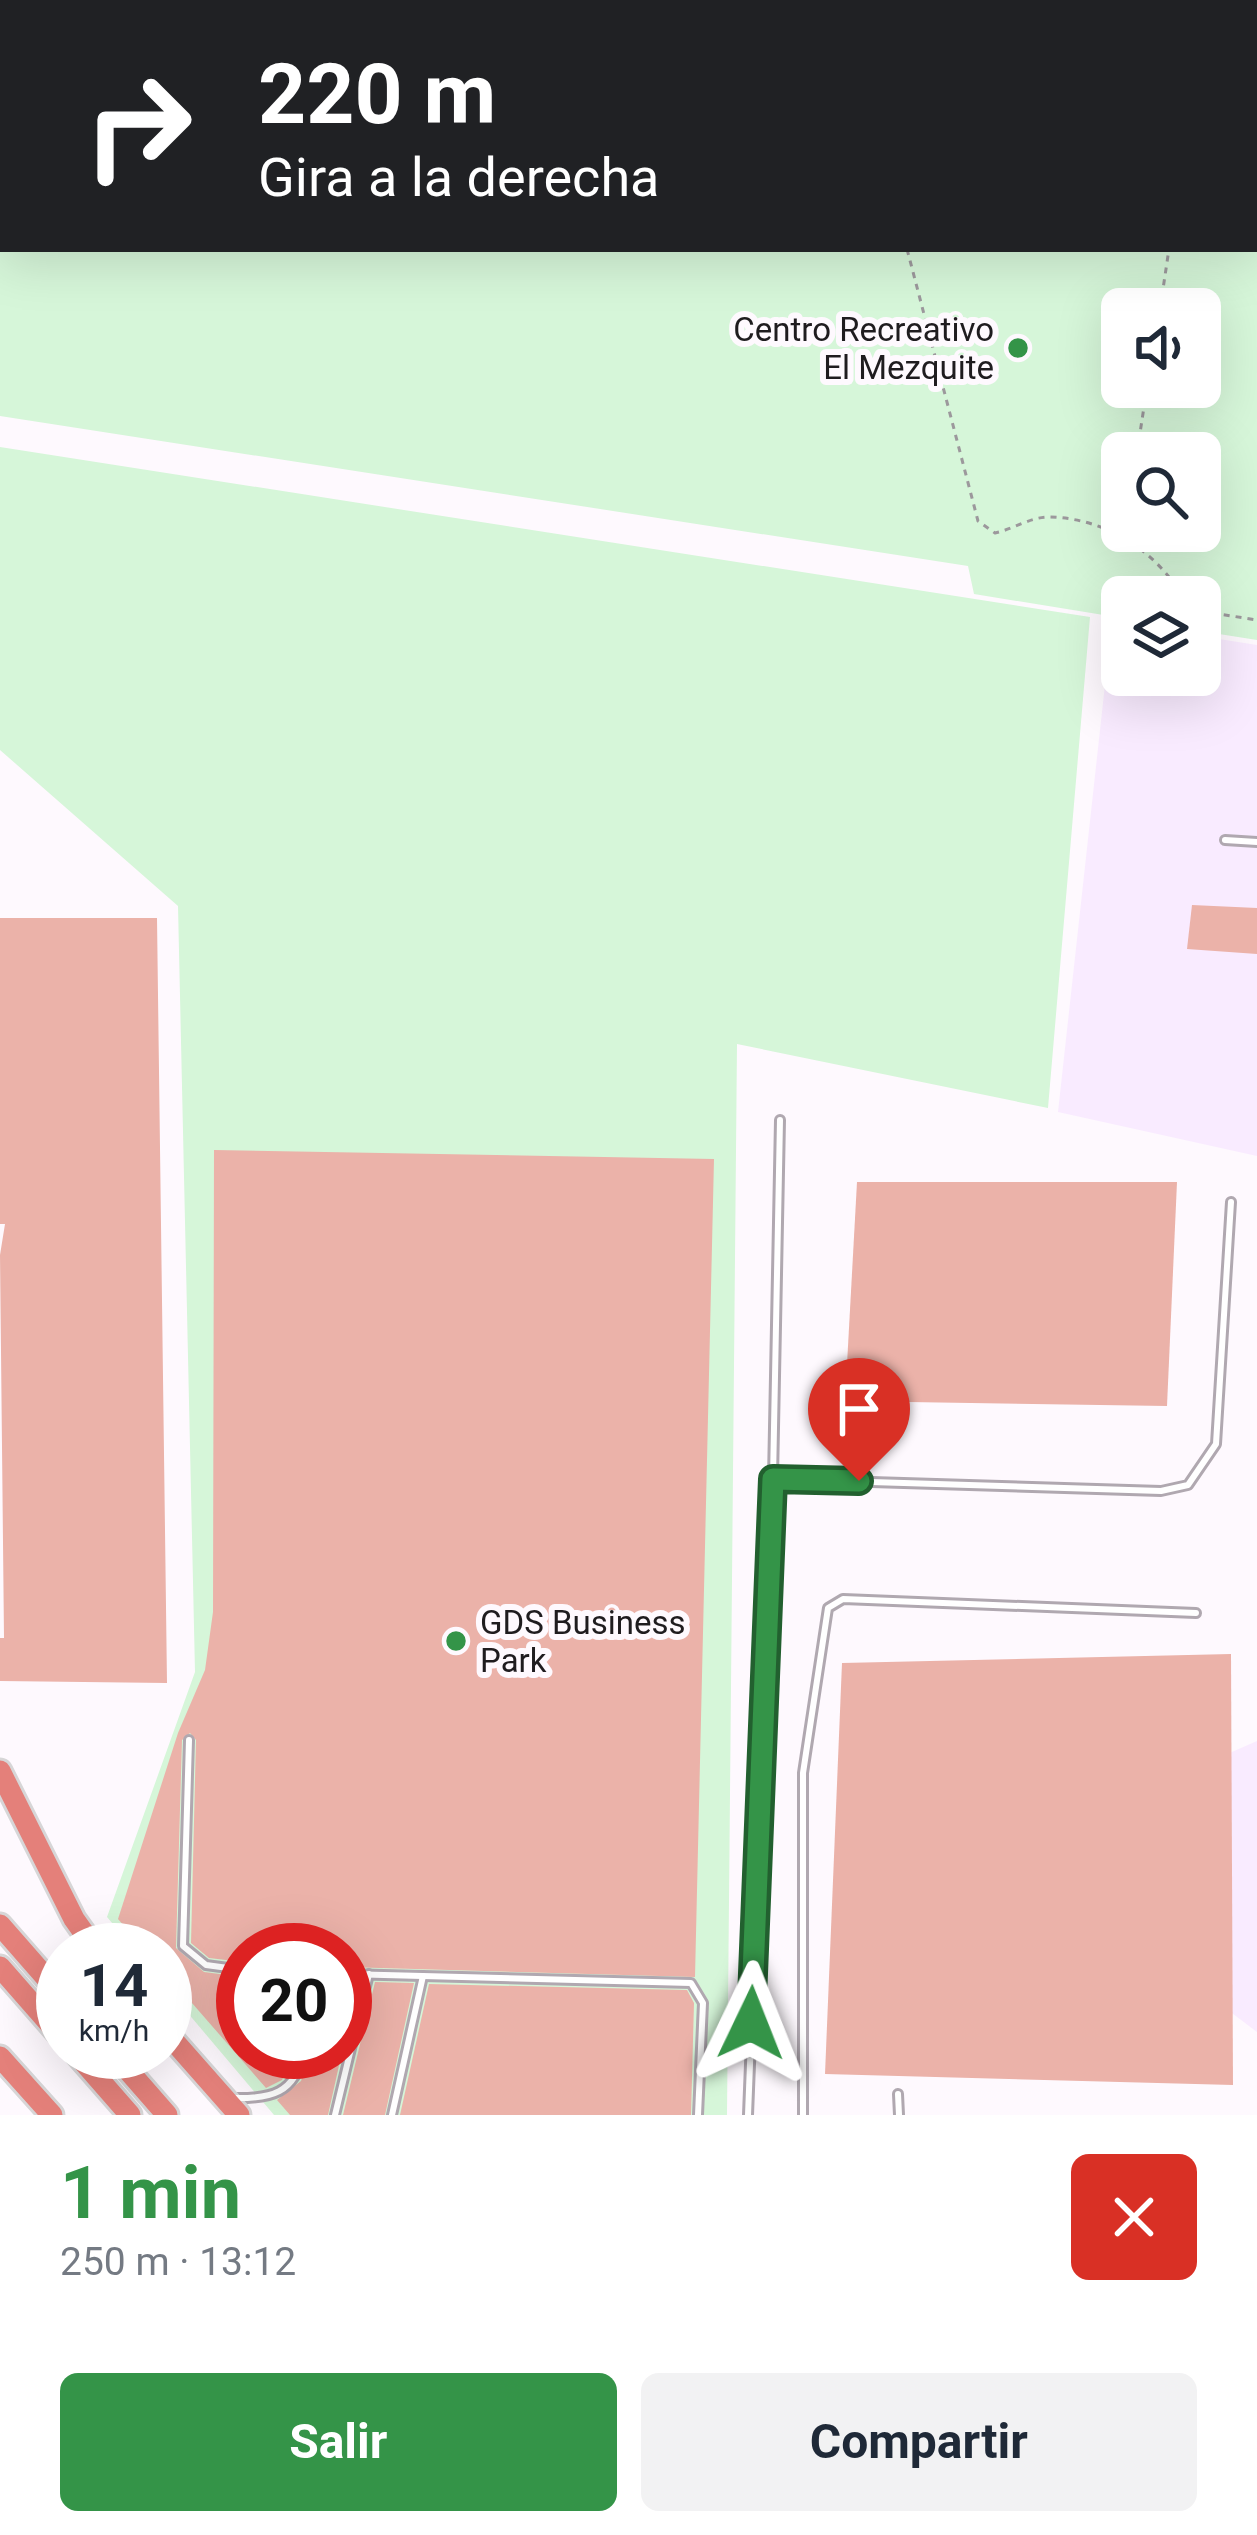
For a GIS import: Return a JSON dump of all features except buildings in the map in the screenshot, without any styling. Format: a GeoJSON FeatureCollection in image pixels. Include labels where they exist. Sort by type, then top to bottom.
{"type":"FeatureCollection","features":[{"type":"Feature","properties":{"kind":"highway"},"geometry":{"type":"LineString","coordinates":[[0,1771],[77,1923]]}},
{"type":"Feature","properties":{"kind":"highway"},"geometry":{"type":"LineString","coordinates":[[0,1925],[36,1966]]}},
{"type":"Feature","properties":{"kind":"highway"},"geometry":{"type":"LineString","coordinates":[[0,1967],[36,2008]]}},
{"type":"Feature","properties":{"kind":"highway"},"geometry":{"type":"LineString","coordinates":[[0,2056],[52,2115]]}},
{"type":"Feature","properties":{"kind":"highway"},"geometry":{"type":"LineString","coordinates":[[192,2062],[232,2107]]}},
{"type":"Feature","properties":{"kind":"highway"},"geometry":{"type":"LineString","coordinates":[[99,2079],[130,2115]]}},
{"type":"Feature","properties":{"kind":"highway"},"geometry":{"type":"LineString","coordinates":[[136,2079],[167,2115]]}},
{"type":"Feature","properties":{"kind":"lane"},"geometry":{"type":"LineString","coordinates":[[1225,840],[1257,842]]}},
{"type":"Feature","properties":{"kind":"lane"},"geometry":{"type":"LineString","coordinates":[[748,2115],[773,1479],[780,1120]]}},
{"type":"Feature","properties":{"kind":"lane"},"geometry":{"type":"LineString","coordinates":[[773,1479],[1161,1491],[1188,1485],[1216,1444],[1231,1202]]}},
{"type":"Feature","properties":{"kind":"lane"},"geometry":{"type":"LineString","coordinates":[[802,2115],[803,1773],[827,1608],[843,1599],[1196,1613]]}},
{"type":"Feature","properties":{"kind":"lane"},"geometry":{"type":"LineString","coordinates":[[189,1740],[183,1946],[206,1965],[216,1966]]}},
{"type":"Feature","properties":{"kind":"lane"},"geometry":{"type":"LineString","coordinates":[[372,1974],[691,1983],[703,2002],[698,2115]]}},
{"type":"Feature","properties":{"kind":"lane"},"geometry":{"type":"LineString","coordinates":[[392,2115],[423,1976]]}},
{"type":"Feature","properties":{"kind":"lane"},"geometry":{"type":"LineString","coordinates":[[232,2107],[284,2092],[293,2079]]}},
{"type":"Feature","properties":{"kind":"lane"},"geometry":{"type":"LineString","coordinates":[[335,2115],[344,2079]]}},
{"type":"Feature","properties":{"kind":"lane"},"geometry":{"type":"LineString","coordinates":[[898,2095],[898,2115]]}},
{"type":"Feature","properties":{"kind":"path"},"geometry":{"type":"LineString","coordinates":[[908,252],[978,521],[995,533],[1048,517],[1101,529]]}},
{"type":"Feature","properties":{"kind":"path"},"geometry":{"type":"LineString","coordinates":[[1163,288],[1169,252]]}},
{"type":"Feature","properties":{"kind":"path"},"geometry":{"type":"LineString","coordinates":[[1144,552],[1171,576]]}},
{"type":"Feature","properties":{"kind":"path"},"geometry":{"type":"LineString","coordinates":[[1221,614],[1257,620]]}},
{"type":"Feature","properties":{"kind":"shaded area"},"geometry":{"type":"Polygon","coordinates":[[[1221,639],[1257,645],[1257,1156],[1058,1112],[1104,696],[1221,696],[1221,639]]]}},
{"type":"Feature","properties":{"kind":"shaded area"},"geometry":{"type":"Polygon","coordinates":[[[1257,1741],[1257,2032],[1224,2007],[1225,1755],[1257,1741]]]}},
{"type":"Feature","properties":{"kind":"green space"},"geometry":{"type":"Polygon","coordinates":[[[0,252],[1257,252],[1257,640],[1221,634],[1221,576],[1101,576],[1101,615],[974,594],[968,566],[0,416],[0,252]]]}},
{"type":"Feature","properties":{"kind":"green space"},"geometry":{"type":"Polygon","coordinates":[[[0,447],[1090,617],[1048,1108],[737,1044],[727,2115],[274,2115],[244,2079],[372,2079],[372,1923],[216,1923],[216,2046],[192,2018],[192,1923],[112,1923],[107,1917],[195,1672],[178,906],[0,750],[0,447]]]}},
{"type":"Feature","properties":{"kind":"place","name":"Centro Recreativo El Mezquite"},"geometry":{"type":"Point","coordinates":[1018,348]}},
{"type":"Feature","properties":{"kind":"place","name":"GDS Business Park"},"geometry":{"type":"Point","coordinates":[456,1641]}},
{"type":"Feature","properties":{"kind":"route"},"geometry":{"type":"LineString","coordinates":[[751,2023],[773,1479],[859,1481]]}}]}
